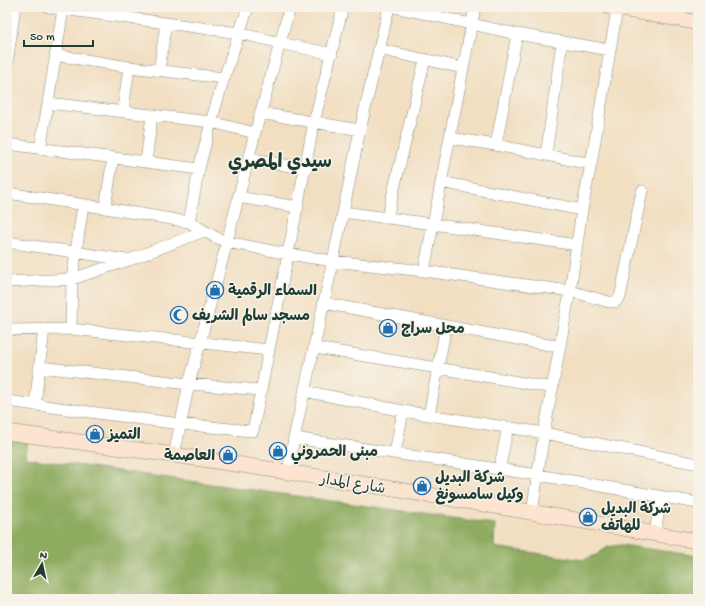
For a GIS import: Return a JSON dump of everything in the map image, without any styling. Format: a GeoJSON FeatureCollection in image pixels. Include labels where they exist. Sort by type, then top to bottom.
{"type":"FeatureCollection","features":[{"type":"Feature","properties":{"kind":"street"},"geometry":{"type":"LineString","coordinates":[[7,64],[15,7]]}},
{"type":"Feature","properties":{"kind":"street"},"geometry":{"type":"LineString","coordinates":[[48,7],[239,33],[332,54]]}},
{"type":"Feature","properties":{"kind":"street"},"geometry":{"type":"LineString","coordinates":[[189,222],[199,169],[211,122],[248,7]]}},
{"type":"Feature","properties":{"kind":"street"},"geometry":{"type":"LineString","coordinates":[[174,455],[189,384],[260,113],[290,7]]}},
{"type":"Feature","properties":{"kind":"street"},"geometry":{"type":"LineString","coordinates":[[7,401],[180,424],[251,431],[254,430],[314,122],[343,7]]}},
{"type":"Feature","properties":{"kind":"street"},"geometry":{"type":"LineString","coordinates":[[288,472],[360,130],[388,7]]}},
{"type":"Feature","properties":{"kind":"street"},"geometry":{"type":"LineString","coordinates":[[394,7],[517,34],[610,50]]}},
{"type":"Feature","properties":{"kind":"street"},"geometry":{"type":"LineString","coordinates":[[424,271],[475,7]]}},
{"type":"Feature","properties":{"kind":"street"},"geometry":{"type":"LineString","coordinates":[[532,512],[544,433],[570,292],[582,210],[618,8],[673,13],[698,24]]}},
{"type":"Feature","properties":{"kind":"street"},"geometry":{"type":"LineString","coordinates":[[40,149],[63,9]]}},
{"type":"Feature","properties":{"kind":"street"},"geometry":{"type":"LineString","coordinates":[[159,71],[166,23]]}},
{"type":"Feature","properties":{"kind":"street"},"geometry":{"type":"LineString","coordinates":[[496,145],[517,34]]}},
{"type":"Feature","properties":{"kind":"street"},"geometry":{"type":"LineString","coordinates":[[546,155],[562,42]]}},
{"type":"Feature","properties":{"kind":"street"},"geometry":{"type":"LineString","coordinates":[[378,49],[463,68]]}},
{"type":"Feature","properties":{"kind":"street"},"geometry":{"type":"LineString","coordinates":[[55,55],[129,67],[224,78]]}},
{"type":"Feature","properties":{"kind":"street"},"geometry":{"type":"LineString","coordinates":[[387,218],[425,59]]}},
{"type":"Feature","properties":{"kind":"street"},"geometry":{"type":"LineString","coordinates":[[123,111],[129,67]]}},
{"type":"Feature","properties":{"kind":"street"},"geometry":{"type":"LineString","coordinates":[[48,103],[211,122],[255,132]]}},
{"type":"Feature","properties":{"kind":"street"},"geometry":{"type":"LineString","coordinates":[[260,113],[360,130]]}},
{"type":"Feature","properties":{"kind":"street"},"geometry":{"type":"LineString","coordinates":[[146,162],[152,115]]}},
{"type":"Feature","properties":{"kind":"street"},"geometry":{"type":"LineString","coordinates":[[450,138],[496,145],[591,164]]}},
{"type":"Feature","properties":{"kind":"street"},"geometry":{"type":"LineString","coordinates":[[7,144],[199,169]]}},
{"type":"Feature","properties":{"kind":"street"},"geometry":{"type":"LineString","coordinates":[[105,208],[113,158]]}},
{"type":"Feature","properties":{"kind":"street"},"geometry":{"type":"LineString","coordinates":[[248,158],[306,168]]}},
{"type":"Feature","properties":{"kind":"street"},"geometry":{"type":"LineString","coordinates":[[441,182],[582,210]]}},
{"type":"Feature","properties":{"kind":"street"},"geometry":{"type":"LineString","coordinates":[[7,193],[189,222],[214,237],[227,242],[288,254],[333,261],[424,271],[570,292],[609,302],[615,302],[620,297],[642,191]]}},
{"type":"Feature","properties":{"kind":"street"},"geometry":{"type":"LineString","coordinates":[[238,197],[298,207]]}},
{"type":"Feature","properties":{"kind":"street"},"geometry":{"type":"LineString","coordinates":[[71,328],[72,279],[83,204]]}},
{"type":"Feature","properties":{"kind":"street"},"geometry":{"type":"LineString","coordinates":[[343,212],[577,244]]}},
{"type":"Feature","properties":{"kind":"street"},"geometry":{"type":"LineString","coordinates":[[7,282],[72,279],[129,260],[204,231]]}},
{"type":"Feature","properties":{"kind":"street"},"geometry":{"type":"LineString","coordinates":[[7,242],[129,260]]}},
{"type":"Feature","properties":{"kind":"street"},"geometry":{"type":"LineString","coordinates":[[323,303],[560,347]]}},
{"type":"Feature","properties":{"kind":"street"},"geometry":{"type":"LineString","coordinates":[[429,415],[446,326]]}},
{"type":"Feature","properties":{"kind":"street"},"geometry":{"type":"LineString","coordinates":[[7,330],[71,328],[269,350]]}},
{"type":"Feature","properties":{"kind":"street"},"geometry":{"type":"LineString","coordinates":[[35,405],[44,329]]}},
{"type":"Feature","properties":{"kind":"street"},"geometry":{"type":"LineString","coordinates":[[314,348],[377,357],[553,388]]}},
{"type":"Feature","properties":{"kind":"street"},"geometry":{"type":"LineString","coordinates":[[40,367],[189,384],[262,390]]}},
{"type":"Feature","properties":{"kind":"street"},"geometry":{"type":"LineString","coordinates":[[304,391],[403,411],[544,433],[698,464]]}},
{"type":"Feature","properties":{"kind":"street"},"geometry":{"type":"LineString","coordinates":[[395,453],[403,411]]}},
{"type":"Feature","properties":{"kind":"street"},"geometry":{"type":"LineString","coordinates":[[499,470],[508,428]]}},
{"type":"Feature","properties":{"kind":"street","name":"شارع المدار"},"geometry":{"type":"LineString","coordinates":[[7,432],[288,472],[698,541]]}},
{"type":"Feature","properties":{"kind":"street"},"geometry":{"type":"LineString","coordinates":[[294,438],[538,475],[698,504]]}},
{"type":"Feature","properties":{"kind":"street"},"geometry":{"type":"LineString","coordinates":[[655,533],[661,497]]}},
{"type":"Feature","properties":{"kind":"green space"},"geometry":{"type":"Polygon","coordinates":[[[7,437],[28,440],[26,458],[495,524],[494,547],[583,560],[596,555],[608,547],[621,545],[698,556],[698,599],[7,599],[7,437]]]}},
{"type":"Feature","properties":{"kind":"place","name":"السماء الرقمية"},"geometry":{"type":"Point","coordinates":[215,290]}},
{"type":"Feature","properties":{"kind":"place","name":"مسجد سالم الشريف"},"geometry":{"type":"Point","coordinates":[179,315]}},
{"type":"Feature","properties":{"kind":"place","name":"محل سراج"},"geometry":{"type":"Point","coordinates":[388,328]}},
{"type":"Feature","properties":{"kind":"place","name":"التميز"},"geometry":{"type":"Point","coordinates":[95,434]}},
{"type":"Feature","properties":{"kind":"place","name":"مبنى الحمروني"},"geometry":{"type":"Point","coordinates":[278,451]}},
{"type":"Feature","properties":{"kind":"place","name":"العاصمة"},"geometry":{"type":"Point","coordinates":[228,455]}},
{"type":"Feature","properties":{"kind":"place","name":"شركة البديل وكيل سامسونغ"},"geometry":{"type":"Point","coordinates":[422,486]}},
{"type":"Feature","properties":{"kind":"place","name":"شركة البديل للهاتف"},"geometry":{"type":"Point","coordinates":[588,517]}},
{"type":"Feature","properties":{"kind":"district","name":"سيدي المصري"},"geometry":{"type":"Point","coordinates":[280,160]}}]}
